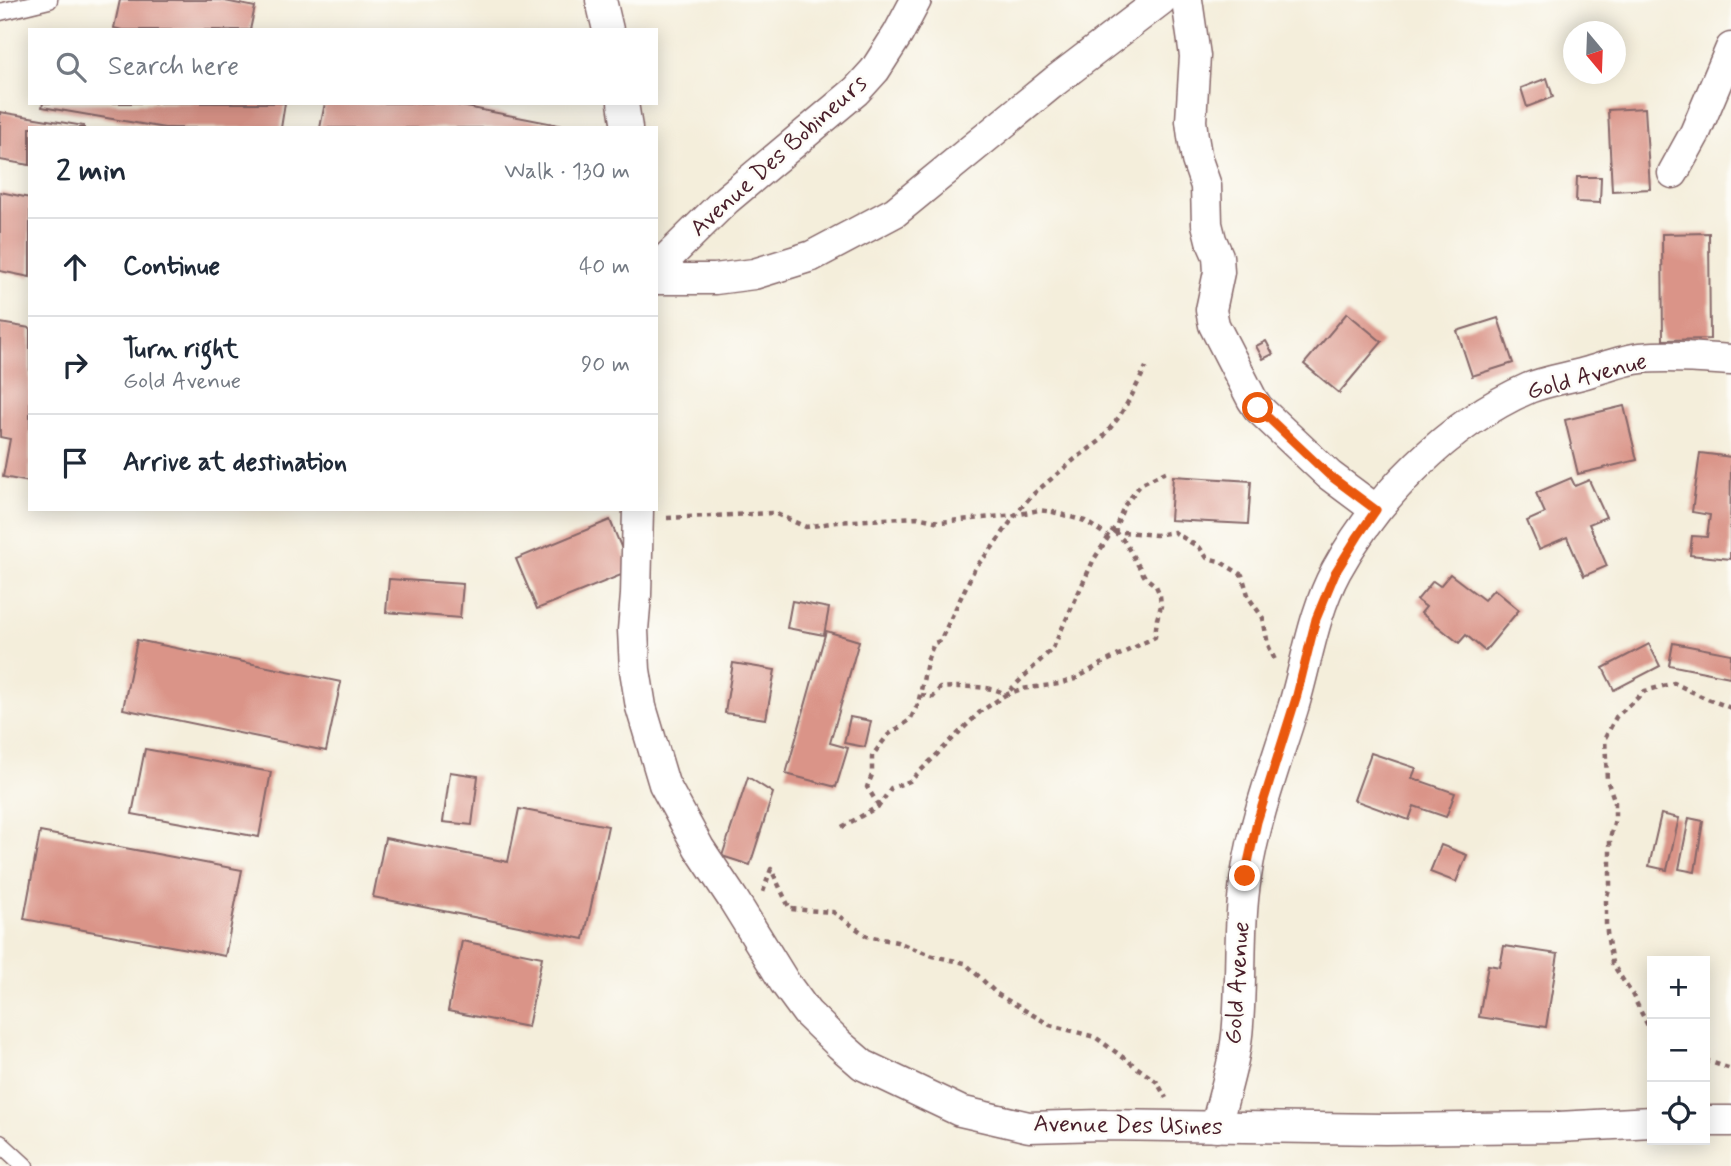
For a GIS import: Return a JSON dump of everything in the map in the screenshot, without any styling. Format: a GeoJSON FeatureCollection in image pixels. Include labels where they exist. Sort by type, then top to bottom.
{"type":"FeatureCollection","features":[{"type":"Feature","properties":{"kind":"street"},"geometry":{"type":"LineString","coordinates":[[601,0],[608,28]]}},
{"type":"Feature","properties":{"kind":"street","name":"Avenue Des Bobineurs"},"geometry":{"type":"LineString","coordinates":[[658,267],[726,200],[856,91],[881,61],[916,0]]}},
{"type":"Feature","properties":{"kind":"street"},"geometry":{"type":"LineString","coordinates":[[658,279],[715,279],[754,274],[812,256],[895,212],[1055,81],[1161,0]]}},
{"type":"Feature","properties":{"kind":"street"},"geometry":{"type":"LineString","coordinates":[[1187,0],[1195,56],[1191,121],[1197,160],[1206,186],[1207,224],[1218,256],[1219,272],[1212,310],[1214,325],[1258,408],[1329,475],[1376,510]]}},
{"type":"Feature","properties":{"kind":"street"},"geometry":{"type":"LineString","coordinates":[[1673,173],[1700,122],[1731,47]]}},
{"type":"Feature","properties":{"kind":"street"},"geometry":{"type":"LineString","coordinates":[[623,105],[627,126]]}},
{"type":"Feature","properties":{"kind":"street","name":"Gold Avenue"},"geometry":{"type":"LineString","coordinates":[[1216,1127],[1238,1025],[1245,876],[1257,822],[1297,695],[1316,619],[1335,573],[1358,536],[1376,510],[1421,461],[1454,432],[1489,409],[1530,388],[1640,358],[1731,360]]}},
{"type":"Feature","properties":{"kind":"street","name":"Avenue Des Usines"},"geometry":{"type":"LineString","coordinates":[[638,514],[633,630],[635,670],[641,707],[664,784],[699,848],[785,983],[807,1013],[863,1065],[960,1111],[1029,1127],[1385,1129],[1558,1127],[1647,1122]]}},
{"type":"Feature","properties":{"kind":"street"},"geometry":{"type":"LineString","coordinates":[[1710,1121],[1731,1121]]}},
{"type":"Feature","properties":{"kind":"lane"},"geometry":{"type":"LineString","coordinates":[[0,12],[49,0]]}},
{"type":"Feature","properties":{"kind":"lane"},"geometry":{"type":"LineString","coordinates":[[0,1143],[25,1166]]}},
{"type":"Feature","properties":{"kind":"path"},"geometry":{"type":"LineString","coordinates":[[879,806],[867,787],[872,775],[872,756],[888,735],[910,720],[921,695],[934,643],[940,640],[975,568],[1031,496],[1100,441],[1132,395],[1146,366]]}},
{"type":"Feature","properties":{"kind":"path"},"geometry":{"type":"LineString","coordinates":[[842,827],[879,806],[891,788],[910,781],[980,712],[1005,695],[1053,648],[1094,559],[1117,524],[1124,506],[1142,483],[1168,471]]}},
{"type":"Feature","properties":{"kind":"path"},"geometry":{"type":"LineString","coordinates":[[638,514],[774,513],[806,527],[837,522],[916,517],[939,522],[1015,515],[1039,510],[1085,521],[1109,537]]}},
{"type":"Feature","properties":{"kind":"path"},"geometry":{"type":"LineString","coordinates":[[1005,695],[1021,689],[1075,679],[1155,637],[1161,606],[1160,595],[1156,586],[1145,577],[1124,541],[1113,530]]}},
{"type":"Feature","properties":{"kind":"path"},"geometry":{"type":"LineString","coordinates":[[1113,530],[1156,535],[1174,532],[1200,548],[1207,558],[1219,561],[1242,575],[1249,598],[1263,618],[1268,645],[1289,689],[1297,695]]}},
{"type":"Feature","properties":{"kind":"path"},"geometry":{"type":"LineString","coordinates":[[1647,1023],[1633,994],[1612,963],[1608,940],[1606,899],[1610,886],[1615,802],[1607,780],[1605,738],[1616,717],[1645,691],[1674,683],[1731,708]]}},
{"type":"Feature","properties":{"kind":"path"},"geometry":{"type":"LineString","coordinates":[[921,695],[933,697],[940,688],[969,687],[1000,690],[1005,695]]}},
{"type":"Feature","properties":{"kind":"path"},"geometry":{"type":"LineString","coordinates":[[733,899],[762,895],[771,869],[790,909],[832,912],[867,936],[965,964],[997,994],[1049,1025],[1095,1037],[1157,1082],[1182,1126]]}},
{"type":"Feature","properties":{"kind":"path"},"geometry":{"type":"LineString","coordinates":[[1710,1062],[1731,1069]]}},
{"type":"Feature","properties":{"kind":"building"},"geometry":{"type":"Polygon","coordinates":[[[120,0],[220,0],[255,7],[250,28],[114,28],[120,0]]]}},
{"type":"Feature","properties":{"kind":"building"},"geometry":{"type":"Polygon","coordinates":[[[1547,78],[1553,97],[1527,107],[1521,88],[1547,78]]]}},
{"type":"Feature","properties":{"kind":"building"},"geometry":{"type":"Polygon","coordinates":[[[285,105],[281,126],[153,126],[42,107],[285,105]]]}},
{"type":"Feature","properties":{"kind":"building"},"geometry":{"type":"Polygon","coordinates":[[[325,105],[456,105],[564,126],[320,126],[325,105]]]}},
{"type":"Feature","properties":{"kind":"building"},"geometry":{"type":"Polygon","coordinates":[[[1645,108],[1650,189],[1612,191],[1608,110],[1645,108]]]}},
{"type":"Feature","properties":{"kind":"building"},"geometry":{"type":"Polygon","coordinates":[[[0,112],[84,126],[28,126],[28,165],[0,160],[0,112]]]}},
{"type":"Feature","properties":{"kind":"building"},"geometry":{"type":"Polygon","coordinates":[[[1577,177],[1601,177],[1600,203],[1576,202],[1577,177]]]}},
{"type":"Feature","properties":{"kind":"building"},"geometry":{"type":"Polygon","coordinates":[[[0,192],[28,198],[28,277],[0,271],[0,192]]]}},
{"type":"Feature","properties":{"kind":"building"},"geometry":{"type":"Polygon","coordinates":[[[1709,233],[1710,339],[1663,340],[1662,234],[1709,233]]]}},
{"type":"Feature","properties":{"kind":"building"},"geometry":{"type":"Polygon","coordinates":[[[1347,313],[1382,342],[1339,393],[1304,364],[1347,313]]]}},
{"type":"Feature","properties":{"kind":"building"},"geometry":{"type":"Polygon","coordinates":[[[1498,318],[1513,363],[1472,376],[1457,331],[1498,318]]]}},
{"type":"Feature","properties":{"kind":"building"},"geometry":{"type":"Polygon","coordinates":[[[0,323],[28,328],[28,482],[3,477],[10,439],[0,437],[0,323]]]}},
{"type":"Feature","properties":{"kind":"building"},"geometry":{"type":"Polygon","coordinates":[[[1266,341],[1273,354],[1263,359],[1256,346],[1266,341]]]}},
{"type":"Feature","properties":{"kind":"building"},"geometry":{"type":"Polygon","coordinates":[[[1624,406],[1637,460],[1578,474],[1565,420],[1624,406]]]}},
{"type":"Feature","properties":{"kind":"building"},"geometry":{"type":"Polygon","coordinates":[[[1700,453],[1731,457],[1730,559],[1690,555],[1692,536],[1707,537],[1710,515],[1692,512],[1700,453]]]}},
{"type":"Feature","properties":{"kind":"building"},"geometry":{"type":"Polygon","coordinates":[[[1173,476],[1251,481],[1248,524],[1170,520],[1173,476]]]}},
{"type":"Feature","properties":{"kind":"building"},"geometry":{"type":"Polygon","coordinates":[[[1571,478],[1575,486],[1589,480],[1606,517],[1589,524],[1607,566],[1584,576],[1567,537],[1539,549],[1527,521],[1545,513],[1536,493],[1571,478]]]}},
{"type":"Feature","properties":{"kind":"building"},"geometry":{"type":"Polygon","coordinates":[[[610,520],[631,571],[537,609],[516,559],[610,520]]]}},
{"type":"Feature","properties":{"kind":"building"},"geometry":{"type":"Polygon","coordinates":[[[1450,574],[1484,600],[1494,589],[1519,610],[1485,651],[1466,635],[1459,643],[1421,613],[1426,607],[1417,600],[1433,581],[1440,586],[1450,574]]]}},
{"type":"Feature","properties":{"kind":"building"},"geometry":{"type":"Polygon","coordinates":[[[389,579],[463,584],[460,618],[386,612],[389,579]]]}},
{"type":"Feature","properties":{"kind":"building"},"geometry":{"type":"Polygon","coordinates":[[[792,601],[829,608],[824,635],[787,628],[792,601]]]}},
{"type":"Feature","properties":{"kind":"building"},"geometry":{"type":"Polygon","coordinates":[[[826,631],[859,641],[830,743],[848,748],[836,787],[786,774],[826,631]]]}},
{"type":"Feature","properties":{"kind":"building"},"geometry":{"type":"Polygon","coordinates":[[[137,640],[341,682],[326,751],[123,709],[137,640]]]}},
{"type":"Feature","properties":{"kind":"building"},"geometry":{"type":"Polygon","coordinates":[[[1673,643],[1731,654],[1730,677],[1669,665],[1673,643]]]}},
{"type":"Feature","properties":{"kind":"building"},"geometry":{"type":"Polygon","coordinates":[[[1649,644],[1660,666],[1614,690],[1603,668],[1649,644]]]}},
{"type":"Feature","properties":{"kind":"building"},"geometry":{"type":"Polygon","coordinates":[[[733,663],[775,670],[766,719],[725,713],[733,663]]]}},
{"type":"Feature","properties":{"kind":"building"},"geometry":{"type":"Polygon","coordinates":[[[850,717],[871,721],[865,747],[844,743],[850,717]]]}},
{"type":"Feature","properties":{"kind":"building"},"geometry":{"type":"Polygon","coordinates":[[[145,749],[271,772],[259,837],[132,814],[145,749]]]}},
{"type":"Feature","properties":{"kind":"building"},"geometry":{"type":"Polygon","coordinates":[[[1371,753],[1416,768],[1412,778],[1455,793],[1446,817],[1414,806],[1409,820],[1354,800],[1371,753]]]}},
{"type":"Feature","properties":{"kind":"building"},"geometry":{"type":"Polygon","coordinates":[[[450,772],[478,776],[472,825],[443,822],[450,772]]]}},
{"type":"Feature","properties":{"kind":"building"},"geometry":{"type":"Polygon","coordinates":[[[748,777],[773,793],[750,865],[722,856],[748,777]]]}},
{"type":"Feature","properties":{"kind":"building"},"geometry":{"type":"Polygon","coordinates":[[[519,809],[608,826],[584,939],[373,897],[385,838],[508,862],[519,809]]]}},
{"type":"Feature","properties":{"kind":"building"},"geometry":{"type":"Polygon","coordinates":[[[1661,814],[1679,818],[1667,870],[1649,866],[1661,814]]]}},
{"type":"Feature","properties":{"kind":"building"},"geometry":{"type":"Polygon","coordinates":[[[1689,818],[1703,821],[1695,872],[1679,869],[1689,818]]]}},
{"type":"Feature","properties":{"kind":"building"},"geometry":{"type":"Polygon","coordinates":[[[40,832],[242,870],[225,956],[24,919],[40,832]]]}},
{"type":"Feature","properties":{"kind":"building"},"geometry":{"type":"Polygon","coordinates":[[[1441,845],[1467,855],[1456,882],[1430,872],[1441,845]]]}},
{"type":"Feature","properties":{"kind":"building"},"geometry":{"type":"Polygon","coordinates":[[[462,941],[542,957],[528,1027],[448,1011],[462,941]]]}},
{"type":"Feature","properties":{"kind":"building"},"geometry":{"type":"Polygon","coordinates":[[[1504,946],[1558,954],[1546,1027],[1479,1017],[1488,965],[1500,967],[1504,946]]]}},
{"type":"Feature","properties":{"kind":"route"},"geometry":{"type":"LineString","coordinates":[[1245,876],[1257,822],[1297,695],[1316,619],[1335,573],[1376,510],[1329,475],[1258,408]]}}]}
